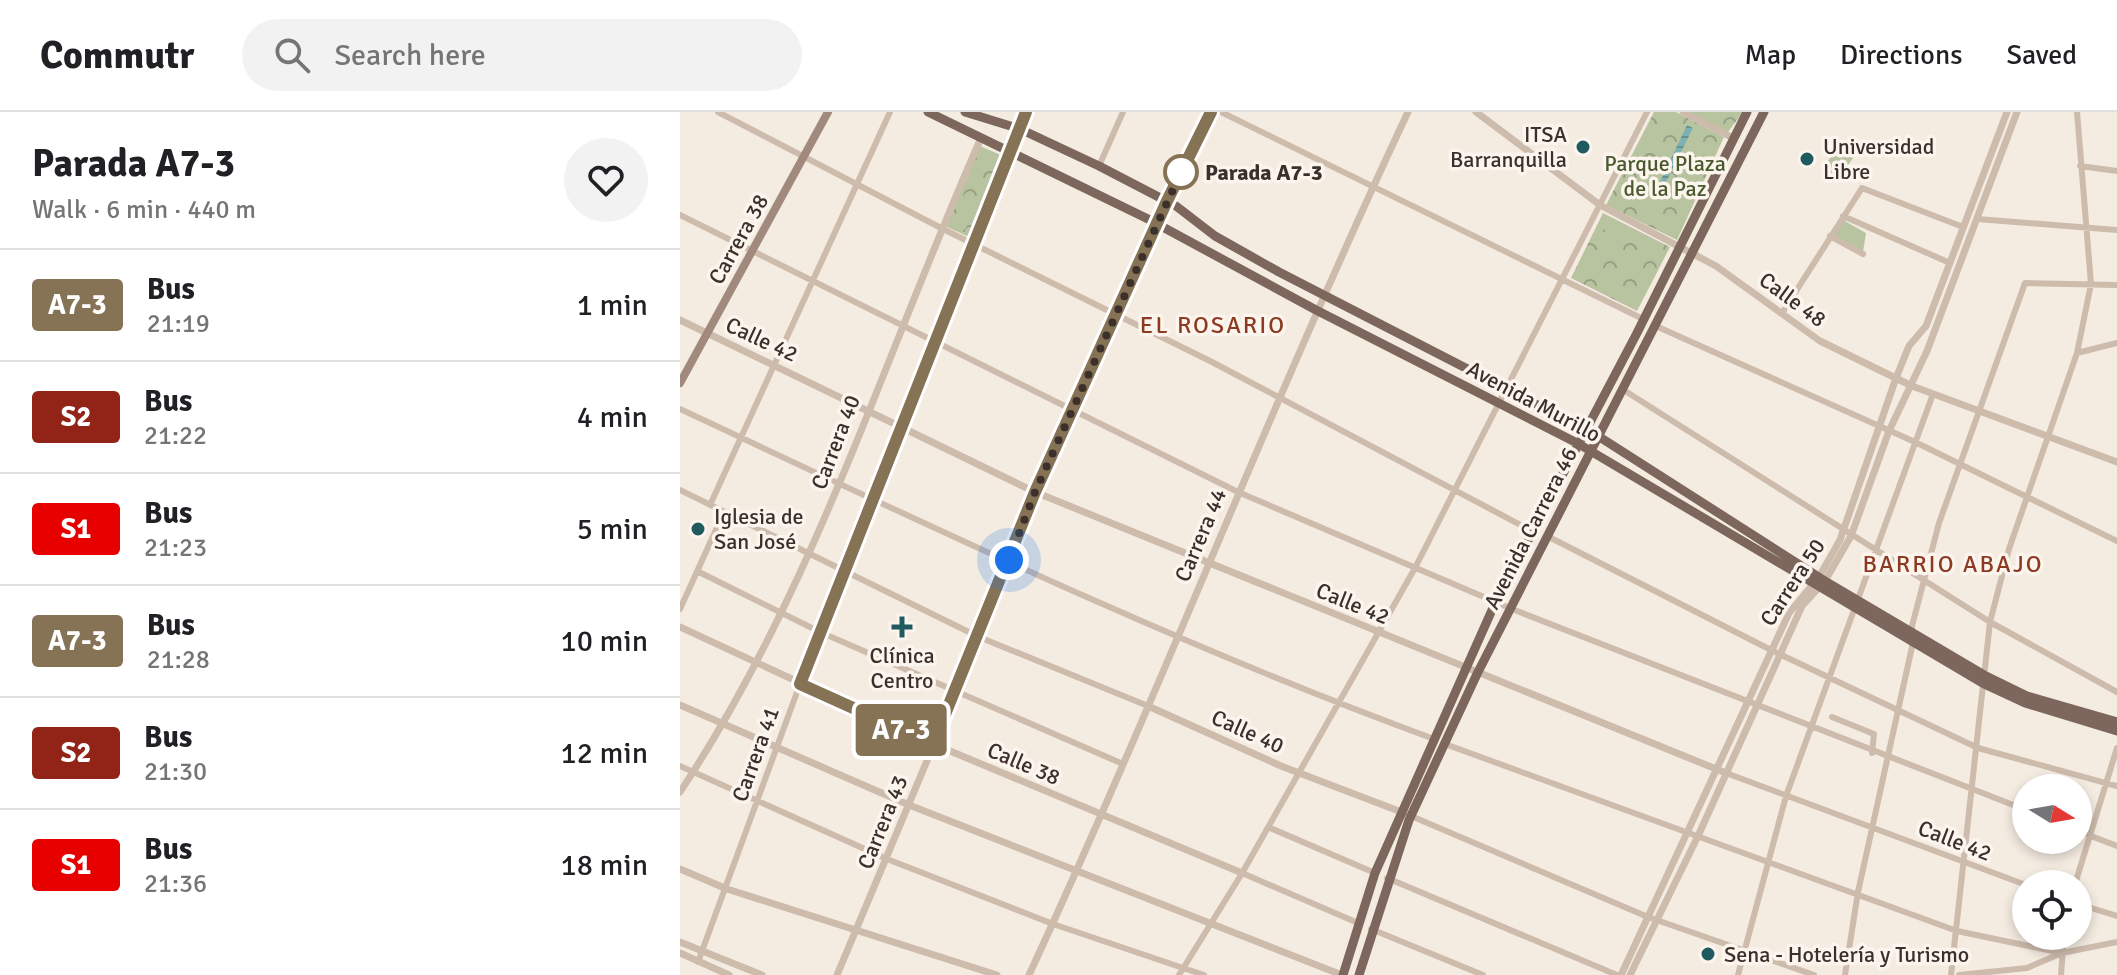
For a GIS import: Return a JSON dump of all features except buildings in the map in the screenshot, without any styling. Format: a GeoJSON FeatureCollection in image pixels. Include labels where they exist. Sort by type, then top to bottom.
{"type":"FeatureCollection","features":[{"type":"Feature","properties":{"kind":"main road","name":"Carrera 38"},"geometry":{"type":"LineString","coordinates":[[680,383],[828,112]]}},
{"type":"Feature","properties":{"kind":"main road","name":"Avenida Murillo"},"geometry":{"type":"LineString","coordinates":[[928,112],[1157,224],[1316,310],[1590,450],[2025,703],[2117,731]]}},
{"type":"Feature","properties":{"kind":"main road","name":"Avenida Murillo"},"geometry":{"type":"LineString","coordinates":[[965,112],[1020,129],[1099,166],[1167,201],[1224,242],[1598,436],[1819,582]]}},
{"type":"Feature","properties":{"kind":"main road","name":"Avenida Carrera 46"},"geometry":{"type":"LineString","coordinates":[[1342,975],[1375,873],[1445,744],[1508,607],[1621,389],[1640,339],[1747,112]]}},
{"type":"Feature","properties":{"kind":"main road","name":"Avenida Carrera 46"},"geometry":{"type":"LineString","coordinates":[[1359,975],[1406,814],[1434,739],[1496,601],[1591,416],[1640,339],[1764,112]]}},
{"type":"Feature","properties":{"kind":"main road"},"geometry":{"type":"LineString","coordinates":[[1572,422],[1591,416]]}},
{"type":"Feature","properties":{"kind":"main road","name":"Avenida Murillo"},"geometry":{"type":"LineString","coordinates":[[1984,680],[2117,722]]}},
{"type":"Feature","properties":{"kind":"street"},"geometry":{"type":"LineString","coordinates":[[718,112],[941,228],[1279,397],[1532,531]]}},
{"type":"Feature","properties":{"kind":"street"},"geometry":{"type":"LineString","coordinates":[[710,505],[890,112]]}},
{"type":"Feature","properties":{"kind":"street","name":"Carrera 41"},"geometry":{"type":"LineString","coordinates":[[698,962],[820,632],[971,243],[1026,112]]}},
{"type":"Feature","properties":{"kind":"street"},"geometry":{"type":"LineString","coordinates":[[1099,166],[1123,112]]}},
{"type":"Feature","properties":{"kind":"street","name":"Carrera 43"},"geometry":{"type":"LineString","coordinates":[[837,975],[979,637],[1035,492],[1167,201],[1211,112]]}},
{"type":"Feature","properties":{"kind":"street"},"geometry":{"type":"LineString","coordinates":[[1221,112],[1641,318]]}},
{"type":"Feature","properties":{"kind":"street","name":"Carrera 44"},"geometry":{"type":"LineString","coordinates":[[1029,975],[1101,816],[1316,310],[1408,112]]}},
{"type":"Feature","properties":{"kind":"street","name":"Calle 48"},"geometry":{"type":"LineString","coordinates":[[1476,112],[1600,205],[1695,253],[1820,341],[1912,386],[2117,462]]}},
{"type":"Feature","properties":{"kind":"street"},"geometry":{"type":"LineString","coordinates":[[1179,975],[1242,873],[1415,568],[1647,112]]}},
{"type":"Feature","properties":{"kind":"street"},"geometry":{"type":"LineString","coordinates":[[1683,112],[1733,138]]}},
{"type":"Feature","properties":{"kind":"street","name":"Carrera 50"},"geometry":{"type":"LineString","coordinates":[[1886,429],[1896,378],[1909,346],[1926,326],[2007,112]]}},
{"type":"Feature","properties":{"kind":"street","name":"Carrera 50"},"geometry":{"type":"LineString","coordinates":[[1630,975],[1698,836],[1755,704],[1802,606],[1847,533],[1886,429],[1912,386],[2017,112]]}},
{"type":"Feature","properties":{"kind":"street"},"geometry":{"type":"LineString","coordinates":[[1951,975],[1990,622],[2047,435],[2077,353],[2091,284],[2077,112]]}},
{"type":"Feature","properties":{"kind":"street","name":"Carrera 40"},"geometry":{"type":"LineString","coordinates":[[680,792],[723,724],[808,555],[840,484],[941,228],[981,138]]}},
{"type":"Feature","properties":{"kind":"street"},"geometry":{"type":"LineString","coordinates":[[1722,160],[1641,318],[1640,339],[1650,343],[1728,189],[1736,165]]}},
{"type":"Feature","properties":{"kind":"street"},"geometry":{"type":"LineString","coordinates":[[2080,166],[2117,171]]}},
{"type":"Feature","properties":{"kind":"street"},"geometry":{"type":"LineString","coordinates":[[1782,313],[1862,188],[1963,227]]}},
{"type":"Feature","properties":{"kind":"street"},"geometry":{"type":"LineString","coordinates":[[680,215],[1071,412],[1238,492],[1508,607],[1872,753],[2012,805]]}},
{"type":"Feature","properties":{"kind":"street"},"geometry":{"type":"LineString","coordinates":[[1843,216],[1950,263]]}},
{"type":"Feature","properties":{"kind":"street"},"geometry":{"type":"LineString","coordinates":[[1977,219],[2117,230]]}},
{"type":"Feature","properties":{"kind":"street"},"geometry":{"type":"LineString","coordinates":[[1830,236],[1863,254]]}},
{"type":"Feature","properties":{"kind":"street"},"geometry":{"type":"LineString","coordinates":[[1845,975],[1858,892],[1939,523],[2027,281],[2117,285]]}},
{"type":"Feature","properties":{"kind":"street","name":"Calle 42"},"geometry":{"type":"LineString","coordinates":[[680,320],[901,424],[1035,492],[1207,565],[1726,773],[2012,880]]}},
{"type":"Feature","properties":{"kind":"street"},"geometry":{"type":"LineString","coordinates":[[1658,327],[1915,442],[2117,541]]}},
{"type":"Feature","properties":{"kind":"street"},"geometry":{"type":"LineString","coordinates":[[2077,353],[2117,343]]}},
{"type":"Feature","properties":{"kind":"street"},"geometry":{"type":"LineString","coordinates":[[1900,368],[1906,377],[1916,375]]}},
{"type":"Feature","properties":{"kind":"street"},"geometry":{"type":"LineString","coordinates":[[1621,389],[1990,622],[2117,692]]}},
{"type":"Feature","properties":{"kind":"street"},"geometry":{"type":"LineString","coordinates":[[1891,392],[1901,391],[1904,400]]}},
{"type":"Feature","properties":{"kind":"street"},"geometry":{"type":"LineString","coordinates":[[1738,975],[1786,796],[1854,603],[1933,394]]}},
{"type":"Feature","properties":{"kind":"street"},"geometry":{"type":"LineString","coordinates":[[680,409],[872,499],[1178,634],[1339,704],[1434,739]]}},
{"type":"Feature","properties":{"kind":"street","name":"Calle 40"},"geometry":{"type":"LineString","coordinates":[[680,490],[979,637],[1648,917],[1814,975]]}},
{"type":"Feature","properties":{"kind":"street"},"geometry":{"type":"LineString","coordinates":[[680,609],[724,512]]}},
{"type":"Feature","properties":{"kind":"street"},"geometry":{"type":"LineString","coordinates":[[1546,535],[1827,678],[1978,748],[2117,786]]}},
{"type":"Feature","properties":{"kind":"street"},"geometry":{"type":"LineString","coordinates":[[697,571],[820,632],[1123,764]]}},
{"type":"Feature","properties":{"kind":"street","name":"Carrera 50"},"geometry":{"type":"LineString","coordinates":[[1619,975],[1771,650],[1796,602],[1819,582]]}},
{"type":"Feature","properties":{"kind":"street","name":"Calle 38"},"geometry":{"type":"LineString","coordinates":[[680,627],[933,744],[1358,923]]}},
{"type":"Feature","properties":{"kind":"street"},"geometry":{"type":"LineString","coordinates":[[680,705],[909,805],[1342,975]]}},
{"type":"Feature","properties":{"kind":"street"},"geometry":{"type":"LineString","coordinates":[[1832,717],[1874,734],[1872,753]]}},
{"type":"Feature","properties":{"kind":"street"},"geometry":{"type":"LineString","coordinates":[[1445,744],[1858,892],[1957,931],[2062,953]]}},
{"type":"Feature","properties":{"kind":"street"},"geometry":{"type":"LineString","coordinates":[[2092,833],[2117,748]]}},
{"type":"Feature","properties":{"kind":"street"},"geometry":{"type":"LineString","coordinates":[[680,766],[887,859],[1053,924],[1204,975]]}},
{"type":"Feature","properties":{"kind":"street"},"geometry":{"type":"LineString","coordinates":[[1268,827],[1375,873]]}},
{"type":"Feature","properties":{"kind":"street"},"geometry":{"type":"LineString","coordinates":[[2092,836],[2117,846]]}},
{"type":"Feature","properties":{"kind":"street"},"geometry":{"type":"LineString","coordinates":[[680,869],[727,889],[997,975]]}},
{"type":"Feature","properties":{"kind":"street"},"geometry":{"type":"LineString","coordinates":[[1387,878],[1619,975]]}},
{"type":"Feature","properties":{"kind":"street"},"geometry":{"type":"LineString","coordinates":[[2092,908],[2117,916]]}},
{"type":"Feature","properties":{"kind":"street"},"geometry":{"type":"LineString","coordinates":[[1371,929],[1483,975]]}},
{"type":"Feature","properties":{"kind":"street"},"geometry":{"type":"LineString","coordinates":[[680,942],[762,975]]}},
{"type":"Feature","properties":{"kind":"street"},"geometry":{"type":"LineString","coordinates":[[1959,975],[2027,968],[2062,953],[2117,942]]}},
{"type":"Feature","properties":{"kind":"street"},"geometry":{"type":"LineString","coordinates":[[2061,975],[2062,950]]}},
{"type":"Feature","properties":{"kind":"street"},"geometry":{"type":"LineString","coordinates":[[680,953],[729,975]]}},
{"type":"Feature","properties":{"kind":"green space","name":"Parque Plaza de la Paz"},"geometry":{"type":"Polygon","coordinates":[[[1654,112],[1676,112],[1724,137],[1677,240],[1606,205],[1654,112]]]}},
{"type":"Feature","properties":{"kind":"green space","name":"Parque Plaza de la Paz"},"geometry":{"type":"Polygon","coordinates":[[[1688,112],[1743,112],[1728,132],[1688,112]]]}},
{"type":"Feature","properties":{"kind":"green space"},"geometry":{"type":"Polygon","coordinates":[[[1841,143],[1856,154],[1838,179],[1823,168],[1841,143]]]}},
{"type":"Feature","properties":{"kind":"green space"},"geometry":{"type":"Polygon","coordinates":[[[980,146],[1003,156],[969,237],[945,226],[980,146]]]}},
{"type":"Feature","properties":{"kind":"green space"},"geometry":{"type":"Polygon","coordinates":[[[965,193],[979,199],[965,230],[952,224],[965,193]]]}},
{"type":"Feature","properties":{"kind":"green space","name":"Parque Plaza de la Paz"},"geometry":{"type":"Polygon","coordinates":[[[1603,213],[1670,247],[1637,311],[1571,278],[1603,213]]]}},
{"type":"Feature","properties":{"kind":"green space"},"geometry":{"type":"Polygon","coordinates":[[[1605,216],[1629,228],[1623,239],[1599,227],[1605,216]]]}},
{"type":"Feature","properties":{"kind":"green space"},"geometry":{"type":"Polygon","coordinates":[[[1843,220],[1866,233],[1863,252],[1832,235],[1843,220]]]}},
{"type":"Feature","properties":{"kind":"water"},"geometry":{"type":"Polygon","coordinates":[[[1687,125],[1693,128],[1658,198],[1651,194],[1655,185],[1658,186],[1687,125]]]}},
{"type":"Feature","properties":{"kind":"bus line","name":"A7-3"},"geometry":{"type":"LineString","coordinates":[[1026,112],[971,243],[800,684],[933,744],[979,637],[1035,492],[1167,201],[1211,112]]}},
{"type":"Feature","properties":{"kind":"place","name":"ITSA Barranquilla"},"geometry":{"type":"Point","coordinates":[1583,147]}},
{"type":"Feature","properties":{"kind":"place","name":"Universidad Libre"},"geometry":{"type":"Point","coordinates":[1807,159]}},
{"type":"Feature","properties":{"kind":"place","name":"Parada A7-3"},"geometry":{"type":"Point","coordinates":[1181,172]}},
{"type":"Feature","properties":{"kind":"place","name":"Iglesia de San José"},"geometry":{"type":"Point","coordinates":[698,529]}},
{"type":"Feature","properties":{"kind":"place","name":"Clínica Centro"},"geometry":{"type":"Point","coordinates":[902,627]}},
{"type":"Feature","properties":{"kind":"place","name":"Sena - Hotelería y Turismo"},"geometry":{"type":"Point","coordinates":[1708,954]}},
{"type":"Feature","properties":{"kind":"district","name":"EL ROSARIO"},"geometry":{"type":"Point","coordinates":[1213,325]}},
{"type":"Feature","properties":{"kind":"district","name":"BARRIO ABAJO"},"geometry":{"type":"Point","coordinates":[1953,564]}},
{"type":"Feature","properties":{"kind":"route"},"geometry":{"type":"LineString","coordinates":[[1009,560],[1035,492],[1181,172]]}}]}
